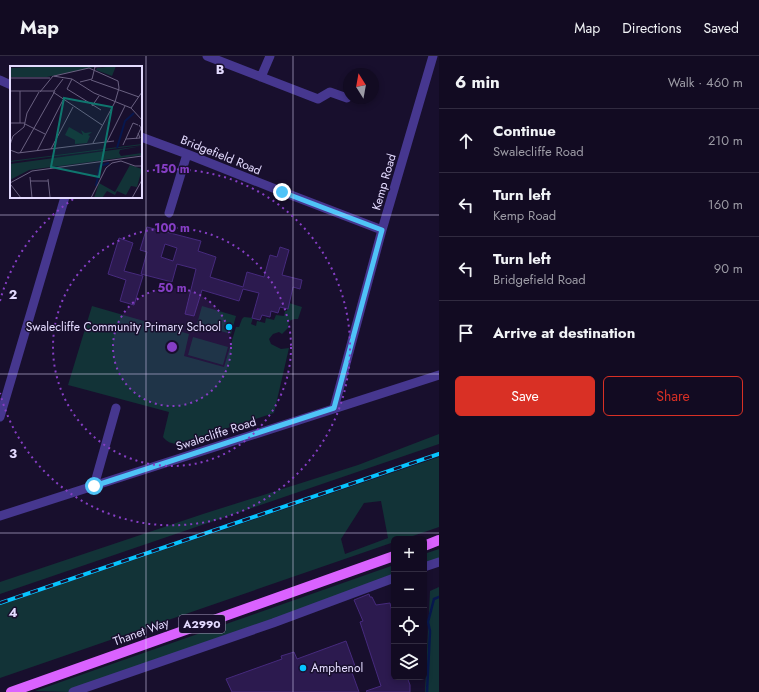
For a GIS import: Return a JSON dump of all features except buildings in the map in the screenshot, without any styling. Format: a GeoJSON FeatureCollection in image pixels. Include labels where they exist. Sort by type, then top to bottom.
{"type":"FeatureCollection","features":[{"type":"Feature","properties":{"kind":"main road"},"geometry":{"type":"LineString","coordinates":[[427,545],[439,540]]}},
{"type":"Feature","properties":{"kind":"main road","name":"Thanet Way"},"geometry":{"type":"LineString","coordinates":[[10,692],[391,557]]}},
{"type":"Feature","properties":{"kind":"street"},"geometry":{"type":"LineString","coordinates":[[207,56],[261,77],[317,104],[330,92],[343,97]]}},
{"type":"Feature","properties":{"kind":"street"},"geometry":{"type":"LineString","coordinates":[[261,77],[270,56]]}},
{"type":"Feature","properties":{"kind":"street","name":"Kemp Road"},"geometry":{"type":"LineString","coordinates":[[334,408],[382,230],[433,56]]}},
{"type":"Feature","properties":{"kind":"street"},"geometry":{"type":"LineString","coordinates":[[0,80],[10,85]]}},
{"type":"Feature","properties":{"kind":"street","name":"Bridgefield Road"},"geometry":{"type":"LineString","coordinates":[[142,137],[382,230]]}},
{"type":"Feature","properties":{"kind":"street"},"geometry":{"type":"LineString","coordinates":[[169,213],[187,154]]}},
{"type":"Feature","properties":{"kind":"street"},"geometry":{"type":"LineString","coordinates":[[0,417],[65,198]]}},
{"type":"Feature","properties":{"kind":"street","name":"Swalecliffe Road"},"geometry":{"type":"LineString","coordinates":[[0,516],[439,375]]}},
{"type":"Feature","properties":{"kind":"street"},"geometry":{"type":"LineString","coordinates":[[94,486],[116,408]]}},
{"type":"Feature","properties":{"kind":"street"},"geometry":{"type":"LineString","coordinates":[[427,566],[439,562]]}},
{"type":"Feature","properties":{"kind":"street"},"geometry":{"type":"LineString","coordinates":[[74,692],[273,623],[391,579]]}},
{"type":"Feature","properties":{"kind":"green space"},"geometry":{"type":"Polygon","coordinates":[[[289,303],[302,307],[298,319],[289,321],[288,328],[282,334],[279,332],[273,334],[269,339],[271,344],[281,349],[289,348],[274,413],[176,444],[163,437],[169,412],[68,385],[92,306],[189,334],[184,356],[224,367],[236,327],[239,327],[244,317],[253,318],[251,324],[256,326],[257,321],[265,323],[266,318],[274,320],[276,315],[284,316],[289,303]]]}},
{"type":"Feature","properties":{"kind":"green space"},"geometry":{"type":"Polygon","coordinates":[[[202,306],[236,316],[231,334],[197,324],[202,306]]]}},
{"type":"Feature","properties":{"kind":"green space"},"geometry":{"type":"Polygon","coordinates":[[[193,337],[228,347],[223,365],[188,355],[193,337]]]}},
{"type":"Feature","properties":{"kind":"green space"},"geometry":{"type":"Polygon","coordinates":[[[439,434],[439,444],[0,594],[0,582],[203,514],[358,465],[439,434]]]}},
{"type":"Feature","properties":{"kind":"green space"},"geometry":{"type":"Polygon","coordinates":[[[439,457],[439,527],[413,536],[391,536],[391,543],[0,678],[0,605],[439,457]],[[381,501],[364,503],[341,539],[345,554],[388,538],[381,501]]]}},
{"type":"Feature","properties":{"kind":"green space"},"geometry":{"type":"Polygon","coordinates":[[[439,549],[439,560],[427,565],[427,553],[439,549]]]}},
{"type":"Feature","properties":{"kind":"green space"},"geometry":{"type":"Polygon","coordinates":[[[391,566],[391,577],[69,692],[35,691],[391,566]]]}},
{"type":"Feature","properties":{"kind":"green space"},"geometry":{"type":"Polygon","coordinates":[[[439,587],[439,692],[425,692],[426,680],[427,680],[430,591],[439,587]]]}},
{"type":"Feature","properties":{"kind":"waterway"},"geometry":{"type":"LineString","coordinates":[[427,692],[430,631],[428,622],[434,599],[439,597]]}},
{"type":"Feature","properties":{"kind":"railway"},"geometry":{"type":"LineString","coordinates":[[0,603],[439,454]]}},
{"type":"Feature","properties":{"kind":"place","name":"Swalecliffe Community Primary School"},"geometry":{"type":"Point","coordinates":[229,327]}},
{"type":"Feature","properties":{"kind":"place","name":"Amphenol"},"geometry":{"type":"Point","coordinates":[303,668]}},
{"type":"Feature","properties":{"kind":"route"},"geometry":{"type":"LineString","coordinates":[[94,486],[334,408],[382,230],[282,192]]}}]}
